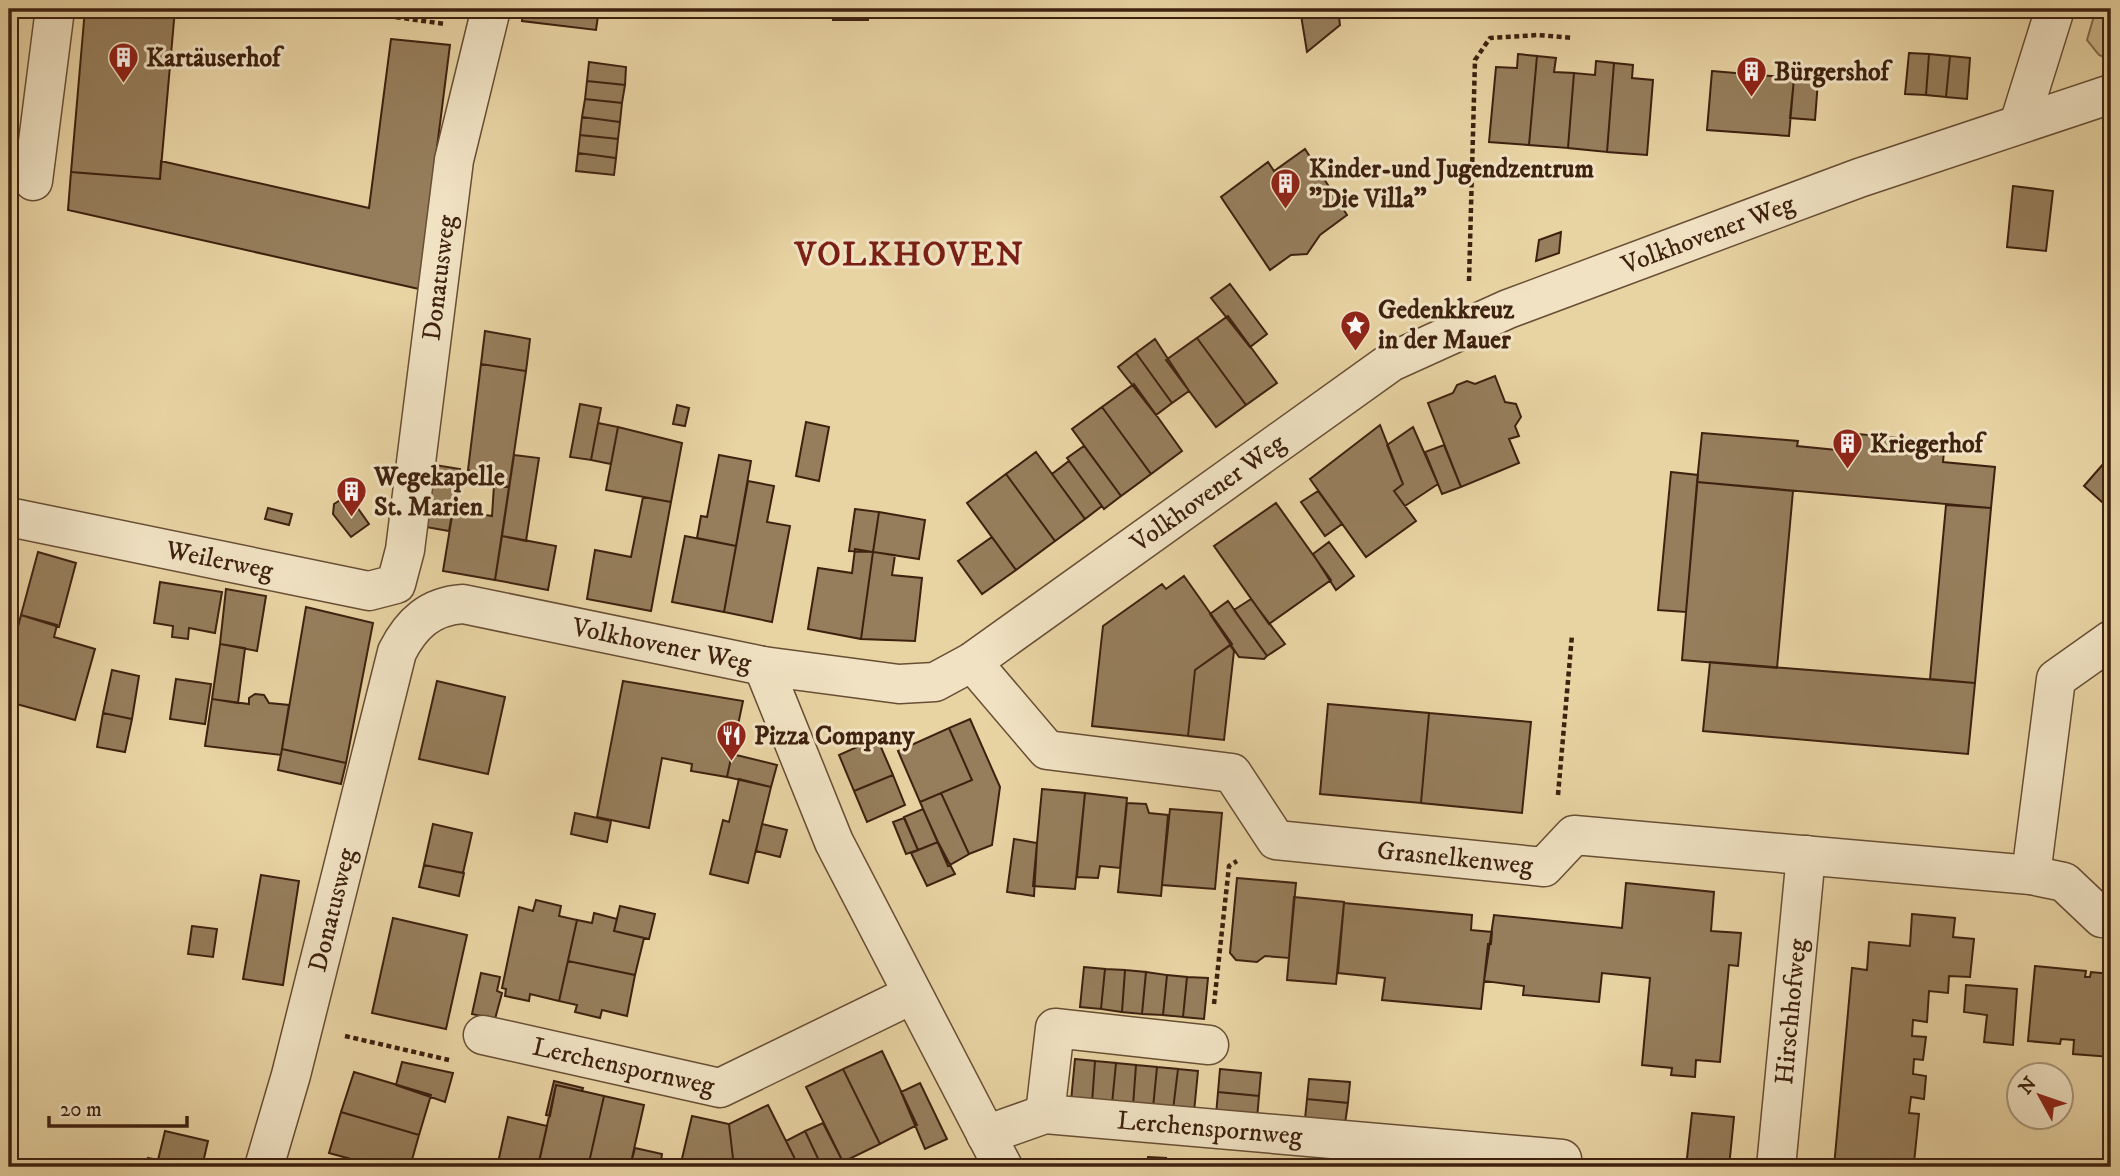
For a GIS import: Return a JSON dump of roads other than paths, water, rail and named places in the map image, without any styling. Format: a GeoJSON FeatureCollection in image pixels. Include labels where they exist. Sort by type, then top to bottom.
{"type":"FeatureCollection","features":[{"type":"Feature","properties":{"kind":"street"},"geometry":{"type":"LineString","coordinates":[[33,181],[55,9]]}},
{"type":"Feature","properties":{"kind":"street"},"geometry":{"type":"LineString","coordinates":[[2019,124],[2054,9]]}},
{"type":"Feature","properties":{"kind":"street","name":"Donatusweg"},"geometry":{"type":"LineString","coordinates":[[405,550],[454,160],[489,20]]}},
{"type":"Feature","properties":{"kind":"street","name":"Volkhovener Weg"},"geometry":{"type":"LineString","coordinates":[[397,652],[407,633],[419,620],[444,605],[463,604],[763,666],[899,684],[935,682],[972,662],[1391,362],[1508,309],[1859,178],[2111,94]]}},
{"type":"Feature","properties":{"kind":"street","name":"Weilerweg"},"geometry":{"type":"LineString","coordinates":[[9,517],[369,591],[396,584],[405,550]]}},
{"type":"Feature","properties":{"kind":"street"},"geometry":{"type":"LineString","coordinates":[[2031,875],[2056,679],[2111,640]]}},
{"type":"Feature","properties":{"kind":"street","name":"Donatusweg"},"geometry":{"type":"LineString","coordinates":[[264,1167],[303,1026],[397,652]]}},
{"type":"Feature","properties":{"kind":"street","name":"Grasnelkenweg"},"geometry":{"type":"LineString","coordinates":[[972,662],[1047,750],[1232,773],[1276,840],[1544,867],[1574,835],[1806,855]]}},
{"type":"Feature","properties":{"kind":"street","name":"Lerchenspornweg"},"geometry":{"type":"LineString","coordinates":[[763,666],[834,842],[994,1151],[1045,1114],[1562,1159]]}},
{"type":"Feature","properties":{"kind":"street"},"geometry":{"type":"LineString","coordinates":[[1806,855],[2031,875],[2064,882],[2102,918],[2111,919]]}},
{"type":"Feature","properties":{"kind":"street","name":"Hirschhofweg"},"geometry":{"type":"LineString","coordinates":[[1776,1167],[1806,855]]}},
{"type":"Feature","properties":{"kind":"street","name":"Lerchenspornweg"},"geometry":{"type":"LineString","coordinates":[[483,1035],[720,1087],[911,995]]}},
{"type":"Feature","properties":{"kind":"street"},"geometry":{"type":"LineString","coordinates":[[1045,1114],[1055,1028],[1209,1045]]}},
{"type":"Feature","properties":{"kind":"place","name":"Kartäuserhof"},"geometry":{"type":"Point","coordinates":[123,85]}},
{"type":"Feature","properties":{"kind":"place","name":"Bürgershof"},"geometry":{"type":"Point","coordinates":[1751,99]}},
{"type":"Feature","properties":{"kind":"place","name":"Kinder-und Jugendzentrum \"Die Villa\""},"geometry":{"type":"Point","coordinates":[1286,211]}},
{"type":"Feature","properties":{"kind":"place","name":"Gedenkkreuz in der Mauer"},"geometry":{"type":"Point","coordinates":[1355,352]}},
{"type":"Feature","properties":{"kind":"place","name":"Kriegerhof"},"geometry":{"type":"Point","coordinates":[1847,471]}},
{"type":"Feature","properties":{"kind":"place","name":"Wegekapelle St. Marien"},"geometry":{"type":"Point","coordinates":[351,519]}},
{"type":"Feature","properties":{"kind":"place","name":"Pizza Company"},"geometry":{"type":"Point","coordinates":[731,763]}},
{"type":"Feature","properties":{"kind":"district","name":"VOLKHOVEN"},"geometry":{"type":"Point","coordinates":[910,255]}}]}
